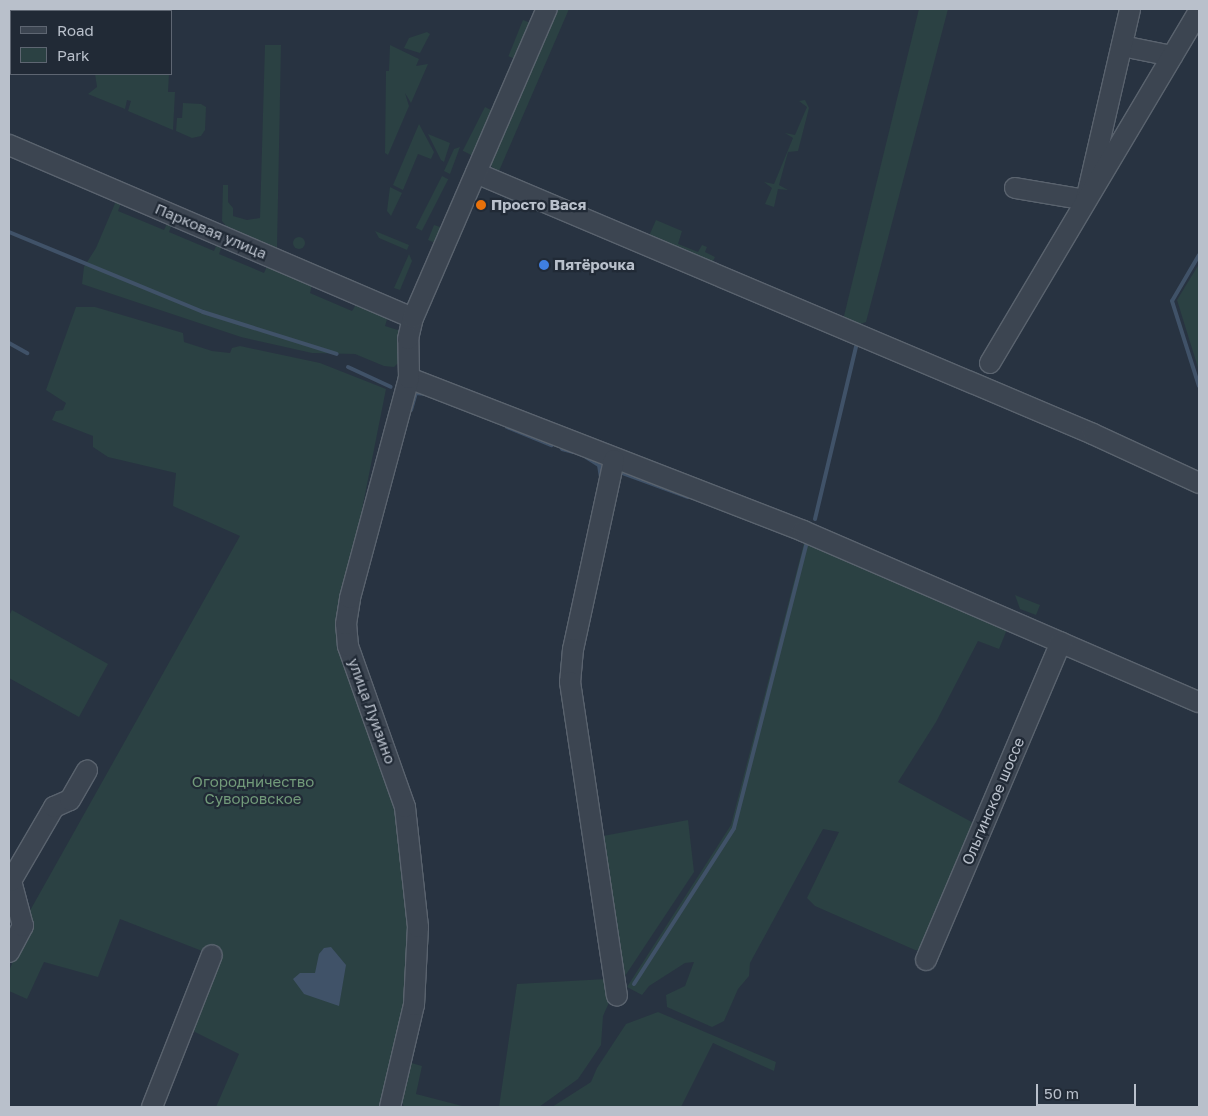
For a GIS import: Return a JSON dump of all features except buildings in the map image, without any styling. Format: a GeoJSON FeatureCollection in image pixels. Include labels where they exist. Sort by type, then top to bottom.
{"type":"FeatureCollection","features":[{"type":"Feature","properties":{"kind":"street","name":"улица Луизино"},"geometry":{"type":"LineString","coordinates":[[390,1107],[414,1005],[418,963],[414,885],[405,807],[392,763],[348,646],[346,624],[350,598],[409,378],[408,339],[413,318],[547,9]]}},
{"type":"Feature","properties":{"kind":"street"},"geometry":{"type":"LineString","coordinates":[[1086,200],[1130,9]]}},
{"type":"Feature","properties":{"kind":"street"},"geometry":{"type":"LineString","coordinates":[[990,362],[1199,10]]}},
{"type":"Feature","properties":{"kind":"street"},"geometry":{"type":"LineString","coordinates":[[1122,46],[1172,56]]}},
{"type":"Feature","properties":{"kind":"street","name":"Парковая улица"},"geometry":{"type":"LineString","coordinates":[[9,145],[413,318]]}},
{"type":"Feature","properties":{"kind":"street"},"geometry":{"type":"LineString","coordinates":[[476,173],[1093,434],[1199,483]]}},
{"type":"Feature","properties":{"kind":"street"},"geometry":{"type":"LineString","coordinates":[[1015,188],[1086,200]]}},
{"type":"Feature","properties":{"kind":"street"},"geometry":{"type":"LineString","coordinates":[[409,378],[614,460],[803,531],[1199,702]]}},
{"type":"Feature","properties":{"kind":"street"},"geometry":{"type":"LineString","coordinates":[[614,460],[572,649],[570,682],[617,995]]}},
{"type":"Feature","properties":{"kind":"street","name":"Ольгинское шоссе"},"geometry":{"type":"LineString","coordinates":[[926,960],[1061,642]]}},
{"type":"Feature","properties":{"kind":"street"},"geometry":{"type":"LineString","coordinates":[[9,952],[23,926],[11,881],[54,807],[70,800],[87,770]]}},
{"type":"Feature","properties":{"kind":"street"},"geometry":{"type":"LineString","coordinates":[[152,1107],[212,955]]}},
{"type":"Feature","properties":{"kind":"green space"},"geometry":{"type":"Polygon","coordinates":[[[553,9],[569,9],[499,171],[492,167],[489,159],[553,9]]]}},
{"type":"Feature","properties":{"kind":"green space"},"geometry":{"type":"Polygon","coordinates":[[[919,9],[948,9],[866,322],[854,326],[843,320],[919,9]]]}},
{"type":"Feature","properties":{"kind":"green space"},"geometry":{"type":"Polygon","coordinates":[[[523,20],[533,24],[519,60],[508,56],[523,20]]]}},
{"type":"Feature","properties":{"kind":"green space"},"geometry":{"type":"Polygon","coordinates":[[[427,32],[430,34],[420,53],[404,48],[409,38],[427,32]]]}},
{"type":"Feature","properties":{"kind":"green space"},"geometry":{"type":"Polygon","coordinates":[[[265,45],[281,45],[277,248],[227,227],[222,221],[223,185],[228,185],[228,202],[233,208],[233,216],[247,220],[260,218],[265,45]]]}},
{"type":"Feature","properties":{"kind":"green space"},"geometry":{"type":"Polygon","coordinates":[[[390,45],[419,59],[416,66],[428,64],[411,103],[405,93],[409,106],[388,155],[385,153],[386,71],[389,71],[390,45]]]}},
{"type":"Feature","properties":{"kind":"green space"},"geometry":{"type":"Polygon","coordinates":[[[95,75],[169,75],[168,92],[175,92],[173,130],[128,111],[131,101],[127,100],[125,109],[88,94],[97,87],[95,75]]]}},
{"type":"Feature","properties":{"kind":"green space"},"geometry":{"type":"Polygon","coordinates":[[[805,100],[809,108],[798,151],[788,152],[779,185],[788,190],[778,189],[774,207],[765,204],[772,188],[764,182],[774,184],[793,138],[785,133],[795,135],[807,107],[799,101],[805,100]]]}},
{"type":"Feature","properties":{"kind":"green space"},"geometry":{"type":"Polygon","coordinates":[[[183,103],[201,104],[206,107],[205,130],[201,136],[192,138],[176,131],[177,118],[182,118],[183,103]]]}},
{"type":"Feature","properties":{"kind":"green space"},"geometry":{"type":"Polygon","coordinates":[[[485,107],[495,112],[473,156],[463,151],[485,107]]]}},
{"type":"Feature","properties":{"kind":"green space"},"geometry":{"type":"Polygon","coordinates":[[[419,124],[434,152],[431,159],[418,154],[403,190],[393,185],[419,124]]]}},
{"type":"Feature","properties":{"kind":"green space"},"geometry":{"type":"Polygon","coordinates":[[[428,134],[450,143],[444,162],[441,160],[428,134]]]}},
{"type":"Feature","properties":{"kind":"green space"},"geometry":{"type":"Polygon","coordinates":[[[460,147],[450,174],[444,171],[454,149],[460,147]]]}},
{"type":"Feature","properties":{"kind":"green space"},"geometry":{"type":"Polygon","coordinates":[[[442,176],[448,179],[422,231],[416,228],[442,176]]]}},
{"type":"Feature","properties":{"kind":"green space"},"geometry":{"type":"Polygon","coordinates":[[[390,187],[402,193],[391,216],[387,211],[390,187]]]}},
{"type":"Feature","properties":{"kind":"green space"},"geometry":{"type":"Polygon","coordinates":[[[116,201],[121,203],[118,211],[164,230],[168,222],[172,224],[169,232],[214,251],[217,244],[222,246],[219,254],[264,273],[268,264],[312,285],[310,293],[352,311],[357,303],[388,316],[385,326],[401,331],[400,361],[394,367],[384,366],[355,354],[312,353],[241,337],[82,284],[84,267],[96,248],[116,201]]]}},
{"type":"Feature","properties":{"kind":"green space"},"geometry":{"type":"Polygon","coordinates":[[[656,220],[682,231],[678,244],[698,252],[702,245],[707,247],[705,252],[715,257],[713,261],[709,262],[649,236],[656,220]]]}},
{"type":"Feature","properties":{"kind":"green space"},"geometry":{"type":"Polygon","coordinates":[[[434,225],[440,227],[442,235],[433,242],[428,240],[434,225]]]}},
{"type":"Feature","properties":{"kind":"green space"},"geometry":{"type":"Polygon","coordinates":[[[375,231],[409,245],[407,250],[379,238],[375,231]]]}},
{"type":"Feature","properties":{"kind":"green space"},"geometry":{"type":"Polygon","coordinates":[[[301,237],[304,238],[304,248],[297,249],[294,248],[293,241],[294,238],[301,237]]]}},
{"type":"Feature","properties":{"kind":"green space"},"geometry":{"type":"Polygon","coordinates":[[[409,254],[412,261],[400,290],[394,288],[409,254]]]}},
{"type":"Feature","properties":{"kind":"green space"},"geometry":{"type":"Polygon","coordinates":[[[1199,264],[1199,371],[1177,300],[1199,264]]]}},
{"type":"Feature","properties":{"kind":"green space","name":"Огородничество Суворовское"},"geometry":{"type":"Polygon","coordinates":[[[76,307],[95,307],[183,333],[184,342],[212,351],[230,353],[232,348],[240,346],[320,363],[386,389],[343,605],[396,800],[410,909],[408,989],[388,1092],[380,1107],[216,1107],[239,1054],[191,1030],[215,956],[120,919],[98,977],[44,962],[27,999],[9,991],[9,971],[26,930],[27,916],[240,536],[173,506],[176,473],[108,457],[93,447],[93,436],[52,420],[56,411],[63,410],[66,403],[46,390],[76,307]]]}},
{"type":"Feature","properties":{"kind":"green space"},"geometry":{"type":"Polygon","coordinates":[[[805,539],[1008,627],[999,649],[978,641],[936,722],[898,782],[979,826],[923,951],[915,950],[815,906],[807,898],[839,832],[823,829],[750,963],[749,976],[738,989],[724,1021],[712,1027],[667,1007],[666,995],[685,986],[694,962],[685,963],[649,986],[642,995],[627,987],[731,825],[805,539]]]}},
{"type":"Feature","properties":{"kind":"green space"},"geometry":{"type":"Polygon","coordinates":[[[1015,595],[1040,605],[1036,615],[1020,609],[1015,595]]]}},
{"type":"Feature","properties":{"kind":"green space"},"geometry":{"type":"Polygon","coordinates":[[[12,610],[108,664],[79,717],[9,678],[9,616],[12,610]]]}},
{"type":"Feature","properties":{"kind":"green space"},"geometry":{"type":"Polygon","coordinates":[[[688,820],[694,872],[623,979],[603,836],[688,820]]]}},
{"type":"Feature","properties":{"kind":"green space"},"geometry":{"type":"Polygon","coordinates":[[[606,979],[611,998],[603,1016],[601,1045],[578,1079],[539,1107],[499,1107],[517,984],[606,979]]]}},
{"type":"Feature","properties":{"kind":"green space"},"geometry":{"type":"Polygon","coordinates":[[[658,1012],[776,1062],[774,1071],[713,1043],[681,1107],[552,1107],[591,1082],[597,1068],[626,1024],[658,1012]]]}},
{"type":"Feature","properties":{"kind":"green space"},"geometry":{"type":"Polygon","coordinates":[[[408,1062],[422,1066],[416,1094],[466,1107],[404,1107],[399,1095],[408,1062]]]}},
{"type":"Feature","properties":{"kind":"water"},"geometry":{"type":"Polygon","coordinates":[[[331,947],[346,965],[339,1006],[304,994],[293,979],[300,973],[315,973],[319,954],[324,948],[331,947]]]}},
{"type":"Feature","properties":{"kind":"waterway"},"geometry":{"type":"LineString","coordinates":[[9,232],[203,312],[337,354]]}},
{"type":"Feature","properties":{"kind":"waterway"},"geometry":{"type":"LineString","coordinates":[[1199,255],[1172,301],[1199,386]]}},
{"type":"Feature","properties":{"kind":"waterway"},"geometry":{"type":"LineString","coordinates":[[9,343],[27,353]]}},
{"type":"Feature","properties":{"kind":"waterway"},"geometry":{"type":"LineString","coordinates":[[815,519],[856,347]]}},
{"type":"Feature","properties":{"kind":"waterway"},"geometry":{"type":"LineString","coordinates":[[348,367],[391,387]]}},
{"type":"Feature","properties":{"kind":"waterway"},"geometry":{"type":"LineString","coordinates":[[411,410],[416,393],[426,394]]}},
{"type":"Feature","properties":{"kind":"waterway"},"geometry":{"type":"LineString","coordinates":[[507,427],[551,445]]}},
{"type":"Feature","properties":{"kind":"waterway"},"geometry":{"type":"LineString","coordinates":[[562,449],[573,452]]}},
{"type":"Feature","properties":{"kind":"waterway"},"geometry":{"type":"LineString","coordinates":[[586,457],[599,465],[601,477]]}},
{"type":"Feature","properties":{"kind":"waterway"},"geometry":{"type":"LineString","coordinates":[[620,472],[688,497]]}},
{"type":"Feature","properties":{"kind":"waterway"},"geometry":{"type":"LineString","coordinates":[[634,984],[734,828],[807,541]]}},
{"type":"Feature","properties":{"kind":"place","name":"Просто Вася"},"geometry":{"type":"Point","coordinates":[481,205]}},
{"type":"Feature","properties":{"kind":"place","name":"Пятёрочка"},"geometry":{"type":"Point","coordinates":[544,265]}}]}
